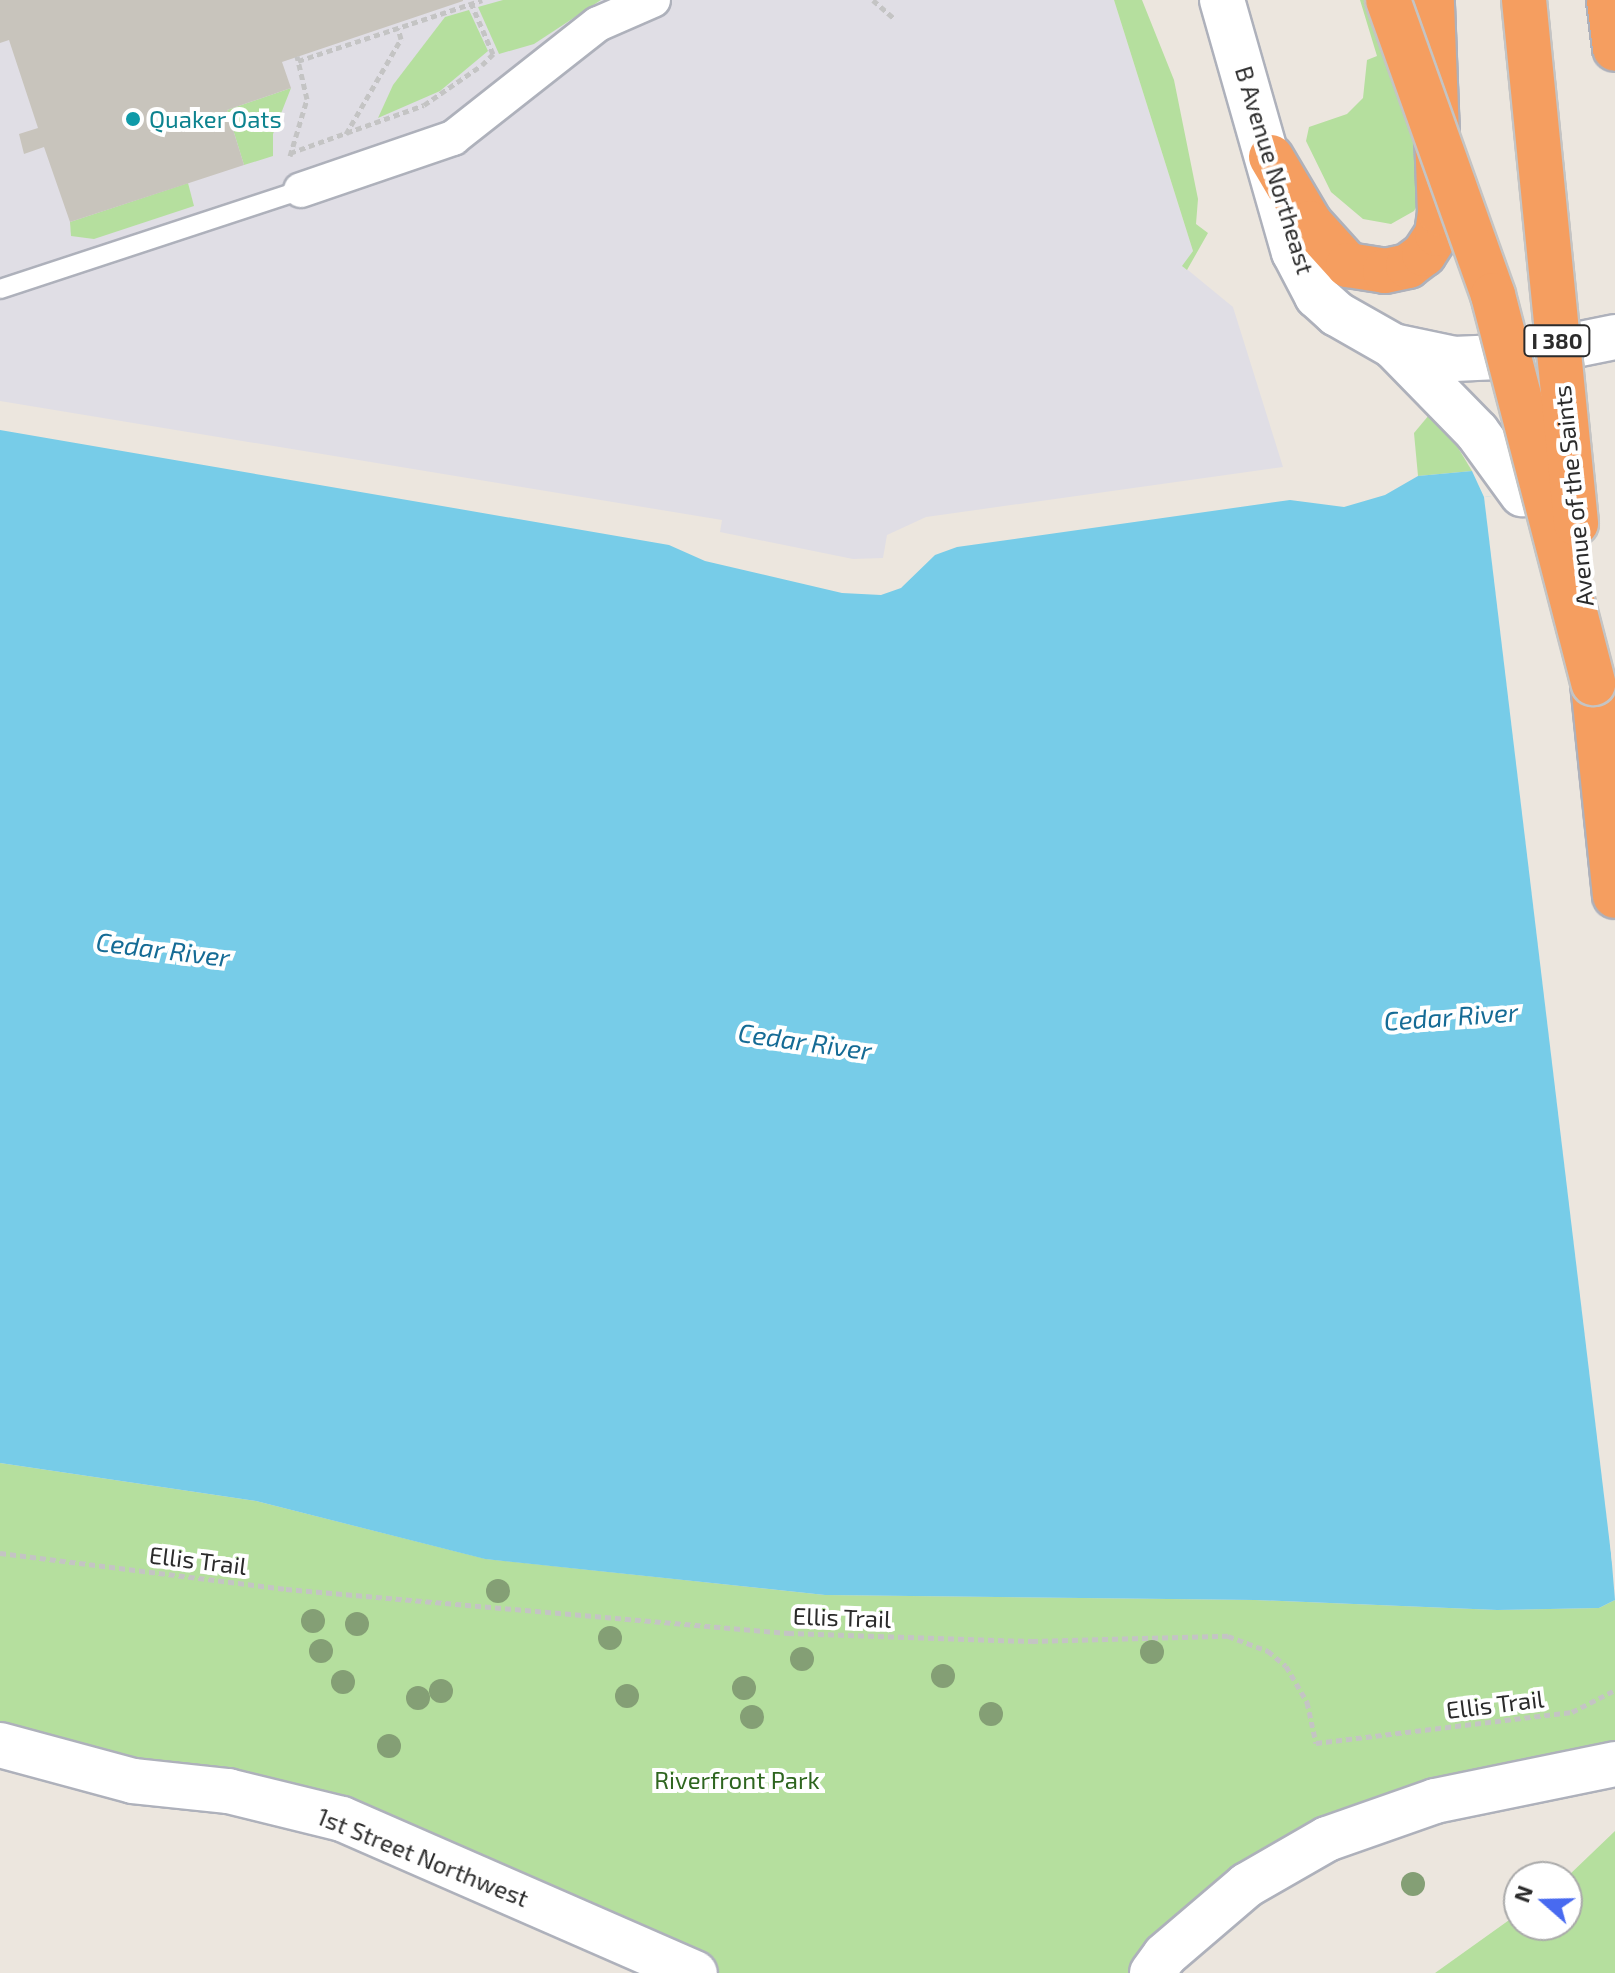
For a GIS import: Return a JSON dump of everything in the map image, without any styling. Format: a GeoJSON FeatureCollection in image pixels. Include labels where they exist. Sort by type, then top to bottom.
{"type":"FeatureCollection","features":[{"type":"Feature","properties":{"kind":"highway"},"geometry":{"type":"LineString","coordinates":[[1388,0],[1493,295],[1593,683]]}},
{"type":"Feature","properties":{"kind":"highway"},"geometry":{"type":"LineString","coordinates":[[1271,157],[1310,223],[1348,265],[1385,271],[1408,266],[1424,254],[1437,234],[1440,213],[1434,0]]}},
{"type":"Feature","properties":{"kind":"highway"},"geometry":{"type":"LineString","coordinates":[[1434,0],[1498,359]]}},
{"type":"Feature","properties":{"kind":"highway","name":"Avenue of the Saints"},"geometry":{"type":"LineString","coordinates":[[1524,0],[1615,896]]}},
{"type":"Feature","properties":{"kind":"highway"},"geometry":{"type":"LineString","coordinates":[[1609,0],[1615,49]]}},
{"type":"Feature","properties":{"kind":"street"},"geometry":{"type":"LineString","coordinates":[[295,175],[453,138],[598,24],[653,0]]}},
{"type":"Feature","properties":{"kind":"street","name":"B Avenue Northeast"},"geometry":{"type":"LineString","coordinates":[[1222,0],[1304,276],[1337,314],[1393,346],[1468,422],[1522,494]]}},
{"type":"Feature","properties":{"kind":"street","name":"B Avenue Northeast"},"geometry":{"type":"LineString","coordinates":[[1393,346],[1454,359],[1498,359],[1615,337]]}},
{"type":"Feature","properties":{"kind":"street","name":"1st Street Northwest"},"geometry":{"type":"LineString","coordinates":[[0,1745],[133,1781],[228,1791],[342,1819],[695,1973]]}},
{"type":"Feature","properties":{"kind":"street"},"geometry":{"type":"LineString","coordinates":[[1152,1973],[1165,1955],[1247,1885],[1327,1839],[1435,1801],[1615,1764]]}},
{"type":"Feature","properties":{"kind":"lane"},"geometry":{"type":"LineString","coordinates":[[0,289],[295,175]]}},
{"type":"Feature","properties":{"kind":"path"},"geometry":{"type":"LineString","coordinates":[[295,175],[290,153],[307,99],[297,59],[482,0]]}},
{"type":"Feature","properties":{"kind":"path"},"geometry":{"type":"LineString","coordinates":[[873,0],[895,19]]}},
{"type":"Feature","properties":{"kind":"path"},"geometry":{"type":"LineString","coordinates":[[290,153],[424,105],[493,54],[471,3]]}},
{"type":"Feature","properties":{"kind":"path"},"geometry":{"type":"LineString","coordinates":[[346,134],[401,39],[398,28]]}},
{"type":"Feature","properties":{"kind":"path","name":"Ellis Trail"},"geometry":{"type":"LineString","coordinates":[[0,1553],[286,1589],[773,1632],[1032,1641],[1228,1636],[1268,1651],[1286,1666],[1307,1702],[1316,1743],[1572,1712],[1615,1690]]}},
{"type":"Feature","properties":{"kind":"shaded area"},"geometry":{"type":"Polygon","coordinates":[[[0,0],[1114,0],[1193,251],[1183,266],[1233,307],[1283,467],[926,517],[887,535],[883,558],[853,559],[720,532],[722,520],[0,401],[0,0]]]}},
{"type":"Feature","properties":{"kind":"green space"},"geometry":{"type":"Polygon","coordinates":[[[503,0],[601,0],[534,44],[499,54],[478,7],[503,0]]]}},
{"type":"Feature","properties":{"kind":"green space"},"geometry":{"type":"Polygon","coordinates":[[[1114,0],[1142,0],[1174,80],[1198,199],[1196,224],[1208,233],[1187,270],[1182,266],[1193,251],[1114,0]]]}},
{"type":"Feature","properties":{"kind":"green space"},"geometry":{"type":"Polygon","coordinates":[[[1360,0],[1368,0],[1416,127],[1422,197],[1414,211],[1391,224],[1363,219],[1331,192],[1306,141],[1309,127],[1347,114],[1363,98],[1367,60],[1377,56],[1360,0]]]}},
{"type":"Feature","properties":{"kind":"green space"},"geometry":{"type":"Polygon","coordinates":[[[469,10],[488,51],[440,91],[378,118],[393,85],[445,17],[469,10]]]}},
{"type":"Feature","properties":{"kind":"green space"},"geometry":{"type":"Polygon","coordinates":[[[291,88],[273,134],[273,156],[244,165],[227,110],[291,88]]]}},
{"type":"Feature","properties":{"kind":"green space"},"geometry":{"type":"Polygon","coordinates":[[[188,183],[194,206],[94,239],[71,236],[70,222],[188,183]]]}},
{"type":"Feature","properties":{"kind":"green space"},"geometry":{"type":"Polygon","coordinates":[[[1429,415],[1454,441],[1472,471],[1418,476],[1414,433],[1429,415]]]}},
{"type":"Feature","properties":{"kind":"green space","name":"Riverfront Park"},"geometry":{"type":"Polygon","coordinates":[[[0,1463],[256,1501],[486,1559],[825,1595],[1255,1600],[1497,1610],[1599,1608],[1615,1600],[1615,1764],[1327,1839],[1152,1973],[695,1973],[427,1853],[0,1743],[0,1463]]]}},
{"type":"Feature","properties":{"kind":"green space"},"geometry":{"type":"Polygon","coordinates":[[[1615,1831],[1615,1973],[1435,1973],[1503,1924],[1503,1941],[1583,1941],[1583,1862],[1615,1831]]]}},
{"type":"Feature","properties":{"kind":"water","name":"Cedar River"},"geometry":{"type":"Polygon","coordinates":[[[0,430],[669,545],[705,561],[842,593],[881,595],[901,588],[935,555],[957,547],[1290,500],[1344,507],[1385,495],[1418,476],[1472,471],[1484,497],[1522,494],[1615,1600],[1599,1608],[1497,1610],[1255,1600],[825,1595],[485,1559],[256,1501],[0,1463],[0,430]]]}},
{"type":"Feature","properties":{"kind":"pier"},"geometry":{"type":"Polygon","coordinates":[[[1615,481],[1615,1562],[1612,1562],[1484,497],[1615,481]]]}},
{"type":"Feature","properties":{"kind":"building","name":"Quaker Oats"},"geometry":{"type":"Polygon","coordinates":[[[0,0],[463,1],[282,62],[291,88],[227,110],[244,165],[70,222],[44,147],[24,154],[19,134],[38,128],[9,40],[0,43],[0,0]]]}},
{"type":"Feature","properties":{"kind":"place","name":"Quaker Oats"},"geometry":{"type":"Point","coordinates":[133,119]}}]}
